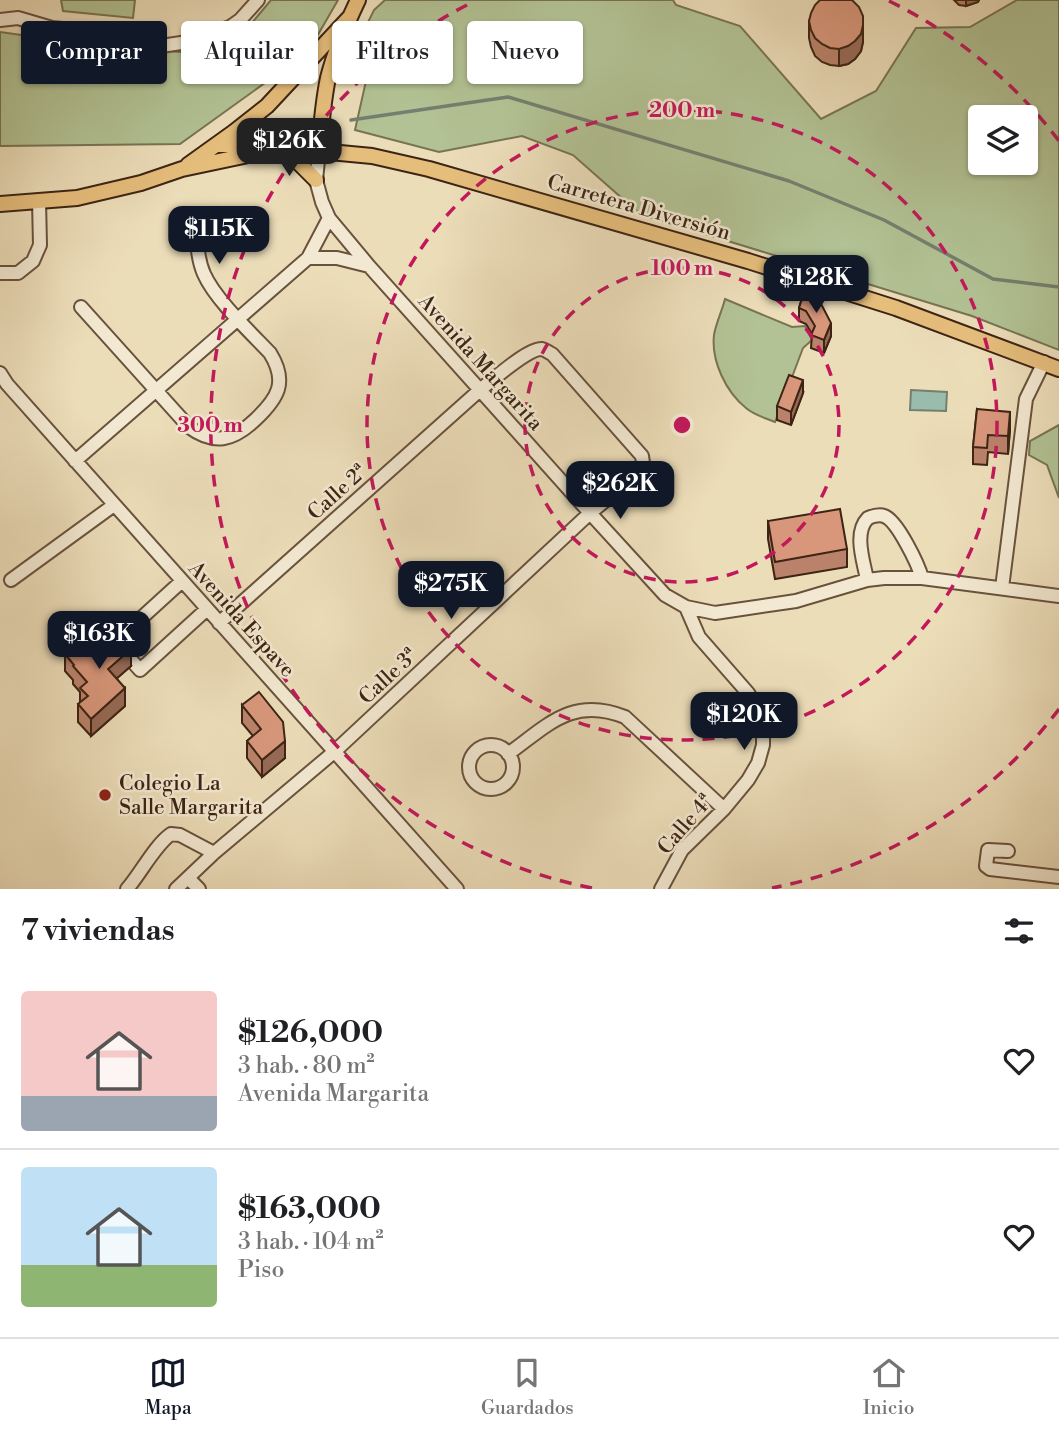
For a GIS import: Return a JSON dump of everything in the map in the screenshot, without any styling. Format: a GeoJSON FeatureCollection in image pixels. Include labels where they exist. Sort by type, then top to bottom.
{"type":"FeatureCollection","features":[{"type":"Feature","properties":{"kind":"main road"},"geometry":{"type":"LineString","coordinates":[[319,150],[328,77],[358,0]]}},
{"type":"Feature","properties":{"kind":"main road"},"geometry":{"type":"LineString","coordinates":[[182,169],[249,121],[280,94],[349,18]]}},
{"type":"Feature","properties":{"kind":"main road"},"geometry":{"type":"LineString","coordinates":[[216,145],[239,145],[262,152]]}},
{"type":"Feature","properties":{"kind":"main road"},"geometry":{"type":"LineString","coordinates":[[283,150],[316,180]]}},
{"type":"Feature","properties":{"kind":"main road","name":"Carretera Diversión"},"geometry":{"type":"LineString","coordinates":[[262,152],[319,150],[372,156],[429,169],[748,261],[895,308],[1059,369]]}},
{"type":"Feature","properties":{"kind":"main road"},"geometry":{"type":"LineString","coordinates":[[0,204],[77,198],[142,184],[182,169],[262,152]]}},
{"type":"Feature","properties":{"kind":"street"},"geometry":{"type":"LineString","coordinates":[[0,20],[18,18],[52,28],[161,46],[181,43],[230,27],[258,0]]}},
{"type":"Feature","properties":{"kind":"street","name":"Avenida Margarita"},"geometry":{"type":"LineString","coordinates":[[319,150],[316,180],[329,218],[665,595],[687,607],[715,612],[796,601],[867,580],[922,578],[1059,596]]}},
{"type":"Feature","properties":{"kind":"street"},"geometry":{"type":"LineString","coordinates":[[0,274],[18,273],[33,261],[40,245],[39,201]]}},
{"type":"Feature","properties":{"kind":"street"},"geometry":{"type":"LineString","coordinates":[[81,307],[189,428],[209,438],[220,439],[231,437],[247,428],[275,398],[279,387],[277,365],[211,286],[203,272],[195,215]]}},
{"type":"Feature","properties":{"kind":"street"},"geometry":{"type":"LineString","coordinates":[[75,461],[308,258],[329,218]]}},
{"type":"Feature","properties":{"kind":"street"},"geometry":{"type":"LineString","coordinates":[[308,258],[337,258],[369,266]]}},
{"type":"Feature","properties":{"kind":"street","name":"Calle 2ª"},"geometry":{"type":"LineString","coordinates":[[219,623],[481,389],[524,355],[542,349],[552,354],[642,456],[643,463],[639,473],[590,513]]}},
{"type":"Feature","properties":{"kind":"street"},"geometry":{"type":"LineString","coordinates":[[1002,587],[1026,399],[1044,362]]}},
{"type":"Feature","properties":{"kind":"street","name":"Avenida Espave"},"geometry":{"type":"LineString","coordinates":[[0,373],[75,461],[457,889]]}},
{"type":"Feature","properties":{"kind":"street"},"geometry":{"type":"LineString","coordinates":[[11,580],[114,505]]}},
{"type":"Feature","properties":{"kind":"street","name":"Calle 3ª"},"geometry":{"type":"LineString","coordinates":[[176,889],[214,853],[334,752],[590,513]]}},
{"type":"Feature","properties":{"kind":"street"},"geometry":{"type":"LineString","coordinates":[[867,580],[861,528],[868,518],[880,515],[893,522],[922,578]]}},
{"type":"Feature","properties":{"kind":"street"},"geometry":{"type":"LineString","coordinates":[[182,581],[115,642],[140,670],[207,609]]}},
{"type":"Feature","properties":{"kind":"street","name":"Calle 4ª"},"geometry":{"type":"LineString","coordinates":[[662,889],[682,850],[724,809],[748,779],[758,763],[763,745],[763,726],[758,709],[748,693],[699,637],[687,607]]}},
{"type":"Feature","properties":{"kind":"street"},"geometry":{"type":"LineString","coordinates":[[508,754],[571,712],[587,709],[612,712],[625,717],[724,809]]}},
{"type":"Feature","properties":{"kind":"street"},"geometry":{"type":"LineString","coordinates":[[127,889],[163,839],[171,834],[180,835],[214,853]]}},
{"type":"Feature","properties":{"kind":"street"},"geometry":{"type":"LineString","coordinates":[[1008,851],[988,850],[986,866],[990,869],[1059,877]]}},
{"type":"Feature","properties":{"kind":"street"},"geometry":{"type":"LineString","coordinates":[[188,878],[199,889]]}},
{"type":"Feature","properties":{"kind":"shaded area"},"geometry":{"type":"Polygon","coordinates":[[[61,0],[135,0],[133,18],[63,11],[61,0]]]}},
{"type":"Feature","properties":{"kind":"shaded area"},"geometry":{"type":"Polygon","coordinates":[[[271,0],[338,0],[318,35],[318,21],[254,21],[271,0]]]}},
{"type":"Feature","properties":{"kind":"shaded area"},"geometry":{"type":"Polygon","coordinates":[[[385,0],[673,0],[676,5],[740,26],[821,119],[876,91],[916,28],[970,27],[1017,0],[1059,0],[1059,350],[972,316],[640,214],[573,155],[522,136],[439,152],[355,130],[365,84],[453,84],[453,21],[369,21],[374,10],[385,0]]]}},
{"type":"Feature","properties":{"kind":"shaded area"},"geometry":{"type":"Polygon","coordinates":[[[0,32],[21,35],[21,84],[167,84],[167,51],[181,52],[181,84],[263,84],[180,144],[0,146],[0,32]]]}},
{"type":"Feature","properties":{"kind":"shaded area"},"geometry":{"type":"Polygon","coordinates":[[[725,299],[792,327],[805,326],[812,340],[803,348],[775,422],[746,408],[732,394],[721,375],[715,355],[714,335],[725,299]]]}},
{"type":"Feature","properties":{"kind":"shaded area"},"geometry":{"type":"Polygon","coordinates":[[[911,390],[947,392],[946,411],[910,410],[911,390]]]}},
{"type":"Feature","properties":{"kind":"shaded area"},"geometry":{"type":"Polygon","coordinates":[[[1059,425],[1059,498],[1047,465],[1029,455],[1030,441],[1059,425]]]}},
{"type":"Feature","properties":{"kind":"building"},"geometry":{"type":"Polygon","coordinates":[[[820,0],[852,0],[859,7],[863,25],[861,34],[855,41],[839,49],[830,48],[815,38],[809,21],[815,5],[820,0]]]}},
{"type":"Feature","properties":{"kind":"building"},"geometry":{"type":"Polygon","coordinates":[[[804,292],[817,296],[831,323],[824,340],[811,335],[815,326],[806,311],[799,308],[804,292]]]}},
{"type":"Feature","properties":{"kind":"building"},"geometry":{"type":"Polygon","coordinates":[[[789,375],[803,380],[791,412],[777,406],[789,375]]]}},
{"type":"Feature","properties":{"kind":"building"},"geometry":{"type":"Polygon","coordinates":[[[977,409],[1010,412],[1008,436],[988,435],[987,448],[973,447],[977,409]]]}},
{"type":"Feature","properties":{"kind":"building"},"geometry":{"type":"Polygon","coordinates":[[[840,509],[847,549],[775,562],[768,521],[840,509]]]}},
{"type":"Feature","properties":{"kind":"building"},"geometry":{"type":"Polygon","coordinates":[[[112,628],[131,649],[108,669],[125,688],[91,719],[78,704],[88,696],[80,688],[87,682],[65,654],[78,642],[86,651],[112,628]]]}},
{"type":"Feature","properties":{"kind":"building"},"geometry":{"type":"Polygon","coordinates":[[[259,692],[283,722],[285,741],[262,760],[247,741],[261,729],[242,705],[259,692]]]}},
{"type":"Feature","properties":{"kind":"waterway"},"geometry":{"type":"LineString","coordinates":[[351,120],[508,97],[789,181],[884,220],[993,279],[1059,287]]}},
{"type":"Feature","properties":{"kind":"place","name":"Colegio La Salle Margarita"},"geometry":{"type":"Point","coordinates":[105,795]}}]}
